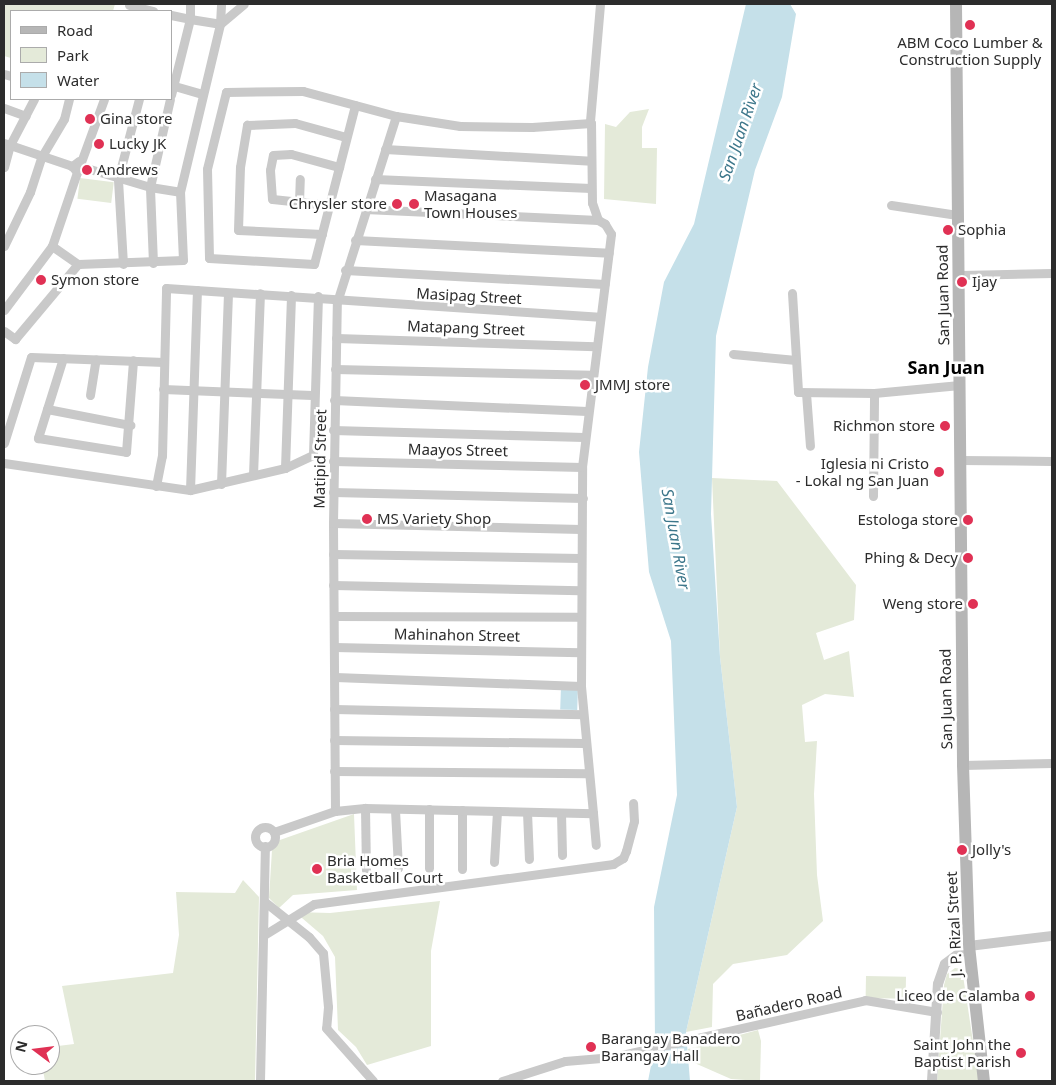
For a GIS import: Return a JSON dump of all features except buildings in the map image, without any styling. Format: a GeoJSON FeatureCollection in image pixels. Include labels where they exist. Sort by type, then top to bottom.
{"type":"FeatureCollection","features":[{"type":"Feature","properties":{"kind":"main road","name":"San Juan Road"},"geometry":{"type":"LineString","coordinates":[[956,4],[963,765]]}},
{"type":"Feature","properties":{"kind":"main road","name":"J. P. Rizal Street"},"geometry":{"type":"LineString","coordinates":[[963,765],[969,946],[984,1081]]}},
{"type":"Feature","properties":{"kind":"street"},"geometry":{"type":"LineString","coordinates":[[190,4],[190,19],[172,91],[202,94]]}},
{"type":"Feature","properties":{"kind":"street"},"geometry":{"type":"LineString","coordinates":[[52,246],[78,264],[153,263],[183,260],[180,192],[220,24],[221,4]]}},
{"type":"Feature","properties":{"kind":"street"},"geometry":{"type":"LineString","coordinates":[[172,15],[220,24],[244,4]]}},
{"type":"Feature","properties":{"kind":"street"},"geometry":{"type":"LineString","coordinates":[[590,121],[600,4]]}},
{"type":"Feature","properties":{"kind":"street"},"geometry":{"type":"LineString","coordinates":[[129,7],[147,10]]}},
{"type":"Feature","properties":{"kind":"street"},"geometry":{"type":"LineString","coordinates":[[355,105],[314,264],[209,258],[207,169],[214,131],[226,92],[303,91],[396,116],[460,126],[532,127],[591,123],[591,188],[598,220]]}},
{"type":"Feature","properties":{"kind":"street"},"geometry":{"type":"LineString","coordinates":[[4,167],[7,144],[26,116],[34,100]]}},
{"type":"Feature","properties":{"kind":"street"},"geometry":{"type":"LineString","coordinates":[[4,246],[30,192],[42,156],[64,119],[69,100]]}},
{"type":"Feature","properties":{"kind":"street"},"geometry":{"type":"LineString","coordinates":[[4,310],[52,246],[78,167],[104,100]]}},
{"type":"Feature","properties":{"kind":"street"},"geometry":{"type":"LineString","coordinates":[[123,264],[118,179],[139,100]]}},
{"type":"Feature","properties":{"kind":"street"},"geometry":{"type":"LineString","coordinates":[[153,263],[150,187],[170,100]]}},
{"type":"Feature","properties":{"kind":"street"},"geometry":{"type":"LineString","coordinates":[[4,108],[26,116]]}},
{"type":"Feature","properties":{"kind":"street","name":"Matipid Street"},"geometry":{"type":"LineString","coordinates":[[335,811],[334,585],[332,554],[337,302],[345,270],[396,116]]}},
{"type":"Feature","properties":{"kind":"street"},"geometry":{"type":"LineString","coordinates":[[322,234],[238,230],[240,167],[247,126],[296,123],[346,137]]}},
{"type":"Feature","properties":{"kind":"street"},"geometry":{"type":"LineString","coordinates":[[7,144],[118,179],[180,192]]}},
{"type":"Feature","properties":{"kind":"street"},"geometry":{"type":"LineString","coordinates":[[385,149],[591,161]]}},
{"type":"Feature","properties":{"kind":"street"},"geometry":{"type":"LineString","coordinates":[[329,205],[272,199],[270,170],[274,155],[292,154],[339,167]]}},
{"type":"Feature","properties":{"kind":"street"},"geometry":{"type":"LineString","coordinates":[[375,179],[591,188]]}},
{"type":"Feature","properties":{"kind":"street"},"geometry":{"type":"LineString","coordinates":[[299,202],[300,180]]}},
{"type":"Feature","properties":{"kind":"street"},"geometry":{"type":"LineString","coordinates":[[891,205],[957,215]]}},
{"type":"Feature","properties":{"kind":"street"},"geometry":{"type":"LineString","coordinates":[[365,209],[598,220],[605,224],[611,234],[587,411],[582,467],[579,617],[580,686],[587,773],[596,845]]}},
{"type":"Feature","properties":{"kind":"street"},"geometry":{"type":"LineString","coordinates":[[355,240],[609,253]]}},
{"type":"Feature","properties":{"kind":"street"},"geometry":{"type":"LineString","coordinates":[[4,331],[15,339],[78,264]]}},
{"type":"Feature","properties":{"kind":"street"},"geometry":{"type":"LineString","coordinates":[[345,270],[605,284]]}},
{"type":"Feature","properties":{"kind":"street"},"geometry":{"type":"LineString","coordinates":[[960,276],[1052,273]]}},
{"type":"Feature","properties":{"kind":"street","name":"Masipag Street"},"geometry":{"type":"LineString","coordinates":[[164,362],[166,288],[228,293],[318,296],[337,302],[599,317]]}},
{"type":"Feature","properties":{"kind":"street"},"geometry":{"type":"LineString","coordinates":[[190,490],[197,290]]}},
{"type":"Feature","properties":{"kind":"street"},"geometry":{"type":"LineString","coordinates":[[221,484],[228,293]]}},
{"type":"Feature","properties":{"kind":"street"},"geometry":{"type":"LineString","coordinates":[[253,476],[260,293]]}},
{"type":"Feature","properties":{"kind":"street"},"geometry":{"type":"LineString","coordinates":[[792,293],[798,392],[874,393],[960,385]]}},
{"type":"Feature","properties":{"kind":"street"},"geometry":{"type":"LineString","coordinates":[[285,468],[291,295]]}},
{"type":"Feature","properties":{"kind":"street"},"geometry":{"type":"LineString","coordinates":[[4,463],[190,490],[285,468],[313,455],[312,395],[318,296]]}},
{"type":"Feature","properties":{"kind":"street","name":"Matapang Street"},"geometry":{"type":"LineString","coordinates":[[336,338],[596,346]]}},
{"type":"Feature","properties":{"kind":"street"},"geometry":{"type":"LineString","coordinates":[[733,354],[796,360]]}},
{"type":"Feature","properties":{"kind":"street"},"geometry":{"type":"LineString","coordinates":[[4,443],[31,357],[164,362],[162,456],[156,486]]}},
{"type":"Feature","properties":{"kind":"street"},"geometry":{"type":"LineString","coordinates":[[63,358],[38,438],[126,452],[130,425],[133,360]]}},
{"type":"Feature","properties":{"kind":"street"},"geometry":{"type":"LineString","coordinates":[[90,394],[96,359]]}},
{"type":"Feature","properties":{"kind":"street"},"geometry":{"type":"LineString","coordinates":[[335,369],[592,375]]}},
{"type":"Feature","properties":{"kind":"street"},"geometry":{"type":"LineString","coordinates":[[163,389],[312,395]]}},
{"type":"Feature","properties":{"kind":"street"},"geometry":{"type":"LineString","coordinates":[[806,392],[810,446]]}},
{"type":"Feature","properties":{"kind":"street"},"geometry":{"type":"LineString","coordinates":[[873,496],[874,393]]}},
{"type":"Feature","properties":{"kind":"street"},"geometry":{"type":"LineString","coordinates":[[334,400],[587,411]]}},
{"type":"Feature","properties":{"kind":"street"},"geometry":{"type":"LineString","coordinates":[[47,409],[130,425]]}},
{"type":"Feature","properties":{"kind":"street"},"geometry":{"type":"LineString","coordinates":[[333,430],[584,437]]}},
{"type":"Feature","properties":{"kind":"street"},"geometry":{"type":"LineString","coordinates":[[960,460],[1052,460]]}},
{"type":"Feature","properties":{"kind":"street","name":"Maayos Street"},"geometry":{"type":"LineString","coordinates":[[333,462],[582,467]]}},
{"type":"Feature","properties":{"kind":"street"},"geometry":{"type":"LineString","coordinates":[[333,492],[582,498]]}},
{"type":"Feature","properties":{"kind":"street"},"geometry":{"type":"LineString","coordinates":[[333,523],[581,529]]}},
{"type":"Feature","properties":{"kind":"street"},"geometry":{"type":"LineString","coordinates":[[332,554],[581,558]]}},
{"type":"Feature","properties":{"kind":"street"},"geometry":{"type":"LineString","coordinates":[[334,585],[580,590]]}},
{"type":"Feature","properties":{"kind":"street"},"geometry":{"type":"LineString","coordinates":[[334,616],[579,617]]}},
{"type":"Feature","properties":{"kind":"street","name":"Mahinahon Street"},"geometry":{"type":"LineString","coordinates":[[334,647],[580,652]]}},
{"type":"Feature","properties":{"kind":"street"},"geometry":{"type":"LineString","coordinates":[[335,677],[580,686]]}},
{"type":"Feature","properties":{"kind":"street"},"geometry":{"type":"LineString","coordinates":[[334,709],[583,714]]}},
{"type":"Feature","properties":{"kind":"street"},"geometry":{"type":"LineString","coordinates":[[334,740],[584,743]]}},
{"type":"Feature","properties":{"kind":"street"},"geometry":{"type":"LineString","coordinates":[[963,765],[1052,763]]}},
{"type":"Feature","properties":{"kind":"street"},"geometry":{"type":"LineString","coordinates":[[334,771],[587,773]]}},
{"type":"Feature","properties":{"kind":"street"},"geometry":{"type":"LineString","coordinates":[[264,936],[314,904],[612,864],[623,858],[626,851],[634,821],[633,802]]}},
{"type":"Feature","properties":{"kind":"street"},"geometry":{"type":"LineString","coordinates":[[274,832],[335,811],[365,808],[593,813]]}},
{"type":"Feature","properties":{"kind":"street"},"geometry":{"type":"LineString","coordinates":[[365,808],[366,870]]}},
{"type":"Feature","properties":{"kind":"street"},"geometry":{"type":"LineString","coordinates":[[396,810],[398,868]]}},
{"type":"Feature","properties":{"kind":"street"},"geometry":{"type":"LineString","coordinates":[[429,810],[429,868]]}},
{"type":"Feature","properties":{"kind":"street"},"geometry":{"type":"LineString","coordinates":[[462,810],[462,869]]}},
{"type":"Feature","properties":{"kind":"street"},"geometry":{"type":"LineString","coordinates":[[494,862],[496,811]]}},
{"type":"Feature","properties":{"kind":"street"},"geometry":{"type":"LineString","coordinates":[[527,812],[530,859]]}},
{"type":"Feature","properties":{"kind":"street"},"geometry":{"type":"LineString","coordinates":[[561,813],[562,855]]}},
{"type":"Feature","properties":{"kind":"street"},"geometry":{"type":"LineString","coordinates":[[265,846],[257,842],[256,833],[266,827],[274,832]]}},
{"type":"Feature","properties":{"kind":"street"},"geometry":{"type":"LineString","coordinates":[[265,846],[274,842],[274,832]]}},
{"type":"Feature","properties":{"kind":"street"},"geometry":{"type":"LineString","coordinates":[[260,1081],[265,846]]}},
{"type":"Feature","properties":{"kind":"street"},"geometry":{"type":"LineString","coordinates":[[265,902],[309,937],[323,953],[329,1034],[373,1081]]}},
{"type":"Feature","properties":{"kind":"street"},"geometry":{"type":"LineString","coordinates":[[932,1081],[938,984],[945,964],[969,946],[1052,936]]}},
{"type":"Feature","properties":{"kind":"street","name":"Bañadero Road"},"geometry":{"type":"LineString","coordinates":[[502,1081],[566,1061],[625,1054],[865,1000],[937,1012]]}},
{"type":"Feature","properties":{"kind":"green space"},"geometry":{"type":"Polygon","coordinates":[[[4,4],[115,4],[113,10],[10,10],[10,58],[4,56],[4,4]]]}},
{"type":"Feature","properties":{"kind":"green space"},"geometry":{"type":"Polygon","coordinates":[[[649,109],[642,127],[642,148],[657,148],[656,204],[604,199],[605,124],[616,127],[630,112],[649,109]]]}},
{"type":"Feature","properties":{"kind":"green space"},"geometry":{"type":"Polygon","coordinates":[[[80,178],[114,182],[111,203],[77,199],[80,178]]]}},
{"type":"Feature","properties":{"kind":"green space"},"geometry":{"type":"Polygon","coordinates":[[[712,478],[777,481],[856,585],[854,620],[816,633],[824,660],[849,651],[854,697],[825,694],[802,705],[805,742],[817,741],[814,794],[817,875],[823,921],[787,955],[733,964],[713,984],[712,1027],[686,1032],[737,807],[720,657],[712,478]]]}},
{"type":"Feature","properties":{"kind":"green space"},"geometry":{"type":"Polygon","coordinates":[[[354,814],[357,890],[293,895],[279,908],[269,898],[272,850],[277,841],[354,814]]]}},
{"type":"Feature","properties":{"kind":"green space"},"geometry":{"type":"Polygon","coordinates":[[[243,880],[259,897],[255,1081],[45,1081],[44,1075],[60,1075],[60,1046],[74,1044],[62,986],[173,973],[179,935],[176,892],[235,893],[243,880]]]}},
{"type":"Feature","properties":{"kind":"green space"},"geometry":{"type":"Polygon","coordinates":[[[440,901],[431,951],[431,1046],[367,1065],[356,1047],[338,1030],[335,957],[323,936],[295,912],[330,913],[440,901]]]}},
{"type":"Feature","properties":{"kind":"green space"},"geometry":{"type":"Polygon","coordinates":[[[955,968],[962,969],[979,1081],[937,1081],[944,985],[947,974],[955,968]]]}},
{"type":"Feature","properties":{"kind":"green space"},"geometry":{"type":"Polygon","coordinates":[[[866,976],[906,977],[906,999],[866,998],[866,976]]]}},
{"type":"Feature","properties":{"kind":"green space"},"geometry":{"type":"Polygon","coordinates":[[[758,1030],[761,1041],[760,1081],[731,1079],[690,1061],[688,1049],[758,1030]]]}},
{"type":"Feature","properties":{"kind":"water","name":"San Juan River"},"geometry":{"type":"Polygon","coordinates":[[[746,4],[790,4],[796,14],[782,97],[755,170],[716,336],[711,514],[720,657],[737,807],[686,1032],[690,1081],[648,1081],[655,1045],[654,907],[677,795],[671,641],[649,572],[639,452],[648,367],[664,282],[694,224],[746,4]]]}},
{"type":"Feature","properties":{"kind":"water"},"geometry":{"type":"Polygon","coordinates":[[[561,686],[578,687],[577,710],[560,709],[561,686]]]}},
{"type":"Feature","properties":{"kind":"place","name":"ABM Coco Lumber & Construction Supply"},"geometry":{"type":"Point","coordinates":[970,25]}},
{"type":"Feature","properties":{"kind":"place","name":"Gina store"},"geometry":{"type":"Point","coordinates":[90,119]}},
{"type":"Feature","properties":{"kind":"place","name":"Lucky JK"},"geometry":{"type":"Point","coordinates":[99,144]}},
{"type":"Feature","properties":{"kind":"place","name":"Andrews"},"geometry":{"type":"Point","coordinates":[87,170]}},
{"type":"Feature","properties":{"kind":"place","name":"Chrysler store"},"geometry":{"type":"Point","coordinates":[397,204]}},
{"type":"Feature","properties":{"kind":"place","name":"Masagana Town Houses"},"geometry":{"type":"Point","coordinates":[414,204]}},
{"type":"Feature","properties":{"kind":"place","name":"Sophia"},"geometry":{"type":"Point","coordinates":[948,230]}},
{"type":"Feature","properties":{"kind":"place","name":"Symon store"},"geometry":{"type":"Point","coordinates":[41,280]}},
{"type":"Feature","properties":{"kind":"place","name":"Ijay"},"geometry":{"type":"Point","coordinates":[962,282]}},
{"type":"Feature","properties":{"kind":"place","name":"JMMJ store"},"geometry":{"type":"Point","coordinates":[585,385]}},
{"type":"Feature","properties":{"kind":"place","name":"Richmon store"},"geometry":{"type":"Point","coordinates":[945,426]}},
{"type":"Feature","properties":{"kind":"place","name":"Iglesia ni Cristo - Lokal ng San Juan"},"geometry":{"type":"Point","coordinates":[939,472]}},
{"type":"Feature","properties":{"kind":"place","name":"MS Variety Shop"},"geometry":{"type":"Point","coordinates":[367,519]}},
{"type":"Feature","properties":{"kind":"place","name":"Estologa store"},"geometry":{"type":"Point","coordinates":[968,520]}},
{"type":"Feature","properties":{"kind":"place","name":"Phing & Decy"},"geometry":{"type":"Point","coordinates":[968,558]}},
{"type":"Feature","properties":{"kind":"place","name":"Weng store"},"geometry":{"type":"Point","coordinates":[973,604]}},
{"type":"Feature","properties":{"kind":"place","name":"Jolly's"},"geometry":{"type":"Point","coordinates":[962,850]}},
{"type":"Feature","properties":{"kind":"place","name":"Bria Homes Basketball Court"},"geometry":{"type":"Point","coordinates":[317,869]}},
{"type":"Feature","properties":{"kind":"place","name":"Liceo de Calamba"},"geometry":{"type":"Point","coordinates":[1030,996]}},
{"type":"Feature","properties":{"kind":"place","name":"Barangay Banadero Barangay Hall"},"geometry":{"type":"Point","coordinates":[591,1047]}},
{"type":"Feature","properties":{"kind":"place","name":"Saint John the Baptist Parish"},"geometry":{"type":"Point","coordinates":[1021,1053]}},
{"type":"Feature","properties":{"kind":"district","name":"San Juan"},"geometry":{"type":"Point","coordinates":[946,367]}}]}
